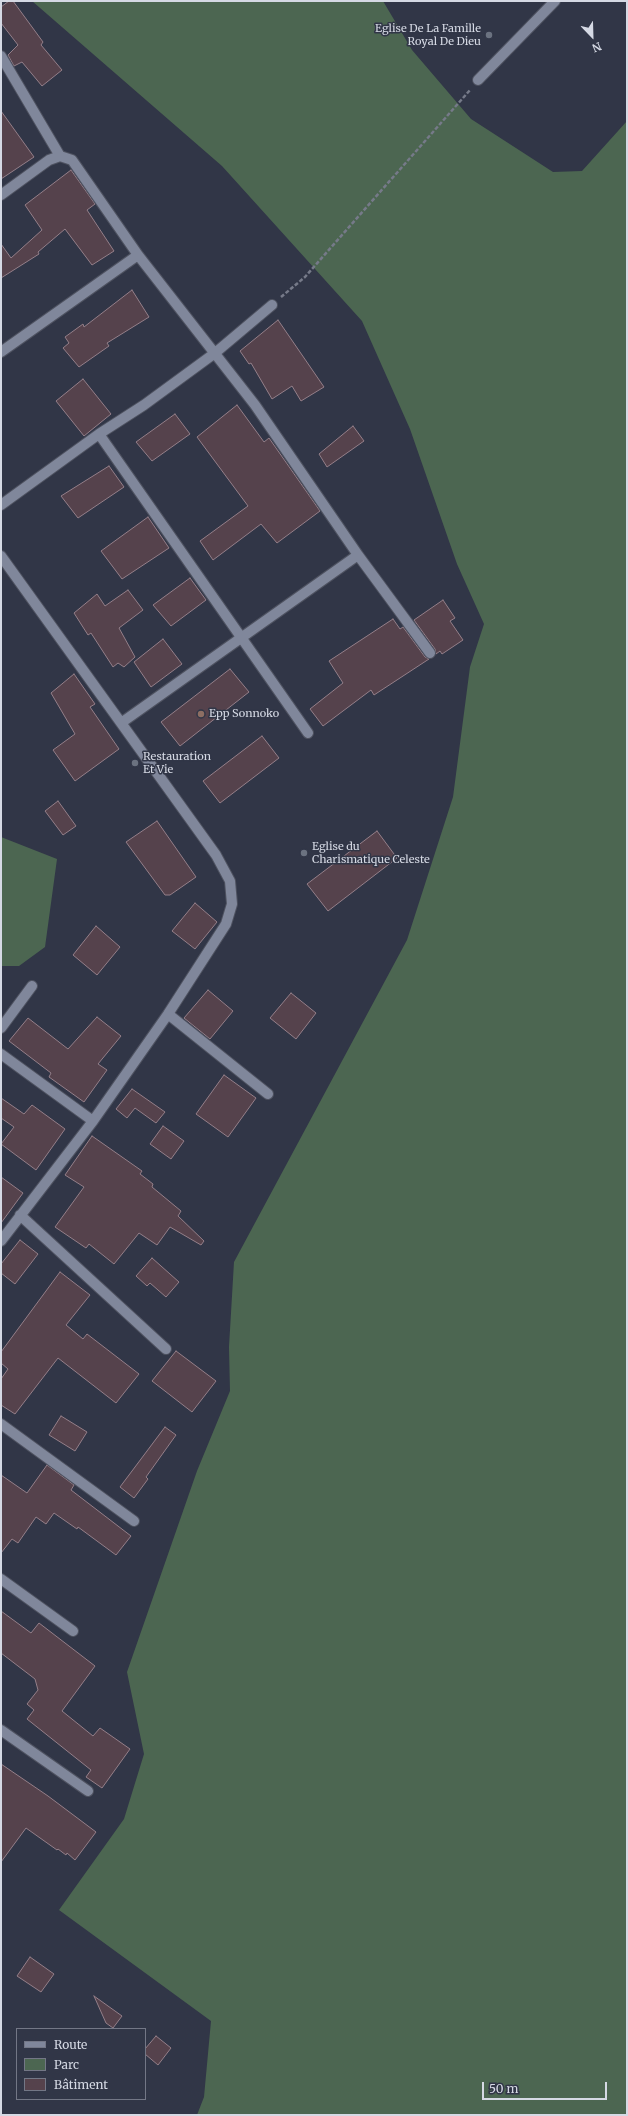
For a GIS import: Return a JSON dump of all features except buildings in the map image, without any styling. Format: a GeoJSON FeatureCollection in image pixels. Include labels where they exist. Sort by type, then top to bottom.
{"type":"FeatureCollection","features":[{"type":"Feature","properties":{"kind":"street"},"geometry":{"type":"LineString","coordinates":[[478,80],[555,1]]}},
{"type":"Feature","properties":{"kind":"street"},"geometry":{"type":"LineString","coordinates":[[1,56],[60,156]]}},
{"type":"Feature","properties":{"kind":"street"},"geometry":{"type":"LineString","coordinates":[[1,195],[49,160],[60,156],[72,160],[138,255],[255,406],[358,555],[430,653]]}},
{"type":"Feature","properties":{"kind":"street"},"geometry":{"type":"LineString","coordinates":[[1,352],[138,255]]}},
{"type":"Feature","properties":{"kind":"street"},"geometry":{"type":"LineString","coordinates":[[1,505],[99,434],[144,405],[215,353],[272,305]]}},
{"type":"Feature","properties":{"kind":"street"},"geometry":{"type":"LineString","coordinates":[[99,434],[308,733]]}},
{"type":"Feature","properties":{"kind":"street"},"geometry":{"type":"LineString","coordinates":[[121,723],[358,555]]}},
{"type":"Feature","properties":{"kind":"street"},"geometry":{"type":"LineString","coordinates":[[1,556],[216,855],[230,881],[232,904],[226,924],[168,1014],[93,1121],[1,1241]]}},
{"type":"Feature","properties":{"kind":"street"},"geometry":{"type":"LineString","coordinates":[[1,1028],[32,986]]}},
{"type":"Feature","properties":{"kind":"street"},"geometry":{"type":"LineString","coordinates":[[168,1014],[268,1094]]}},
{"type":"Feature","properties":{"kind":"street"},"geometry":{"type":"LineString","coordinates":[[1,1054],[93,1121]]}},
{"type":"Feature","properties":{"kind":"street"},"geometry":{"type":"LineString","coordinates":[[20,1215],[166,1349]]}},
{"type":"Feature","properties":{"kind":"street"},"geometry":{"type":"LineString","coordinates":[[1,1424],[134,1521]]}},
{"type":"Feature","properties":{"kind":"street"},"geometry":{"type":"LineString","coordinates":[[1,1579],[73,1631]]}},
{"type":"Feature","properties":{"kind":"street"},"geometry":{"type":"LineString","coordinates":[[1,1730],[88,1791]]}},
{"type":"Feature","properties":{"kind":"path"},"geometry":{"type":"LineString","coordinates":[[272,305],[305,277],[478,80]]}},
{"type":"Feature","properties":{"kind":"green space"},"geometry":{"type":"Polygon","coordinates":[[[32,1],[383,1],[412,50],[471,119],[553,172],[582,171],[627,121],[627,2115],[197,2115],[204,2097],[211,2021],[59,1910],[124,1819],[144,1754],[127,1672],[197,1471],[230,1391],[229,1347],[234,1262],[407,940],[453,797],[470,667],[484,624],[457,564],[410,429],[362,321],[222,166],[32,1]]]}},
{"type":"Feature","properties":{"kind":"green space"},"geometry":{"type":"Polygon","coordinates":[[[1,837],[57,859],[45,947],[19,966],[1,966],[1,837]]]}},
{"type":"Feature","properties":{"kind":"place","name":"Eglise De La Famille Royal De Dieu"},"geometry":{"type":"Point","coordinates":[489,35]}},
{"type":"Feature","properties":{"kind":"place","name":"Epp Sonnoko"},"geometry":{"type":"Point","coordinates":[201,714]}},
{"type":"Feature","properties":{"kind":"place","name":"Restauration Et Vie"},"geometry":{"type":"Point","coordinates":[135,763]}},
{"type":"Feature","properties":{"kind":"place","name":"Eglise du Charismatique Celeste"},"geometry":{"type":"Point","coordinates":[304,853]}}]}
